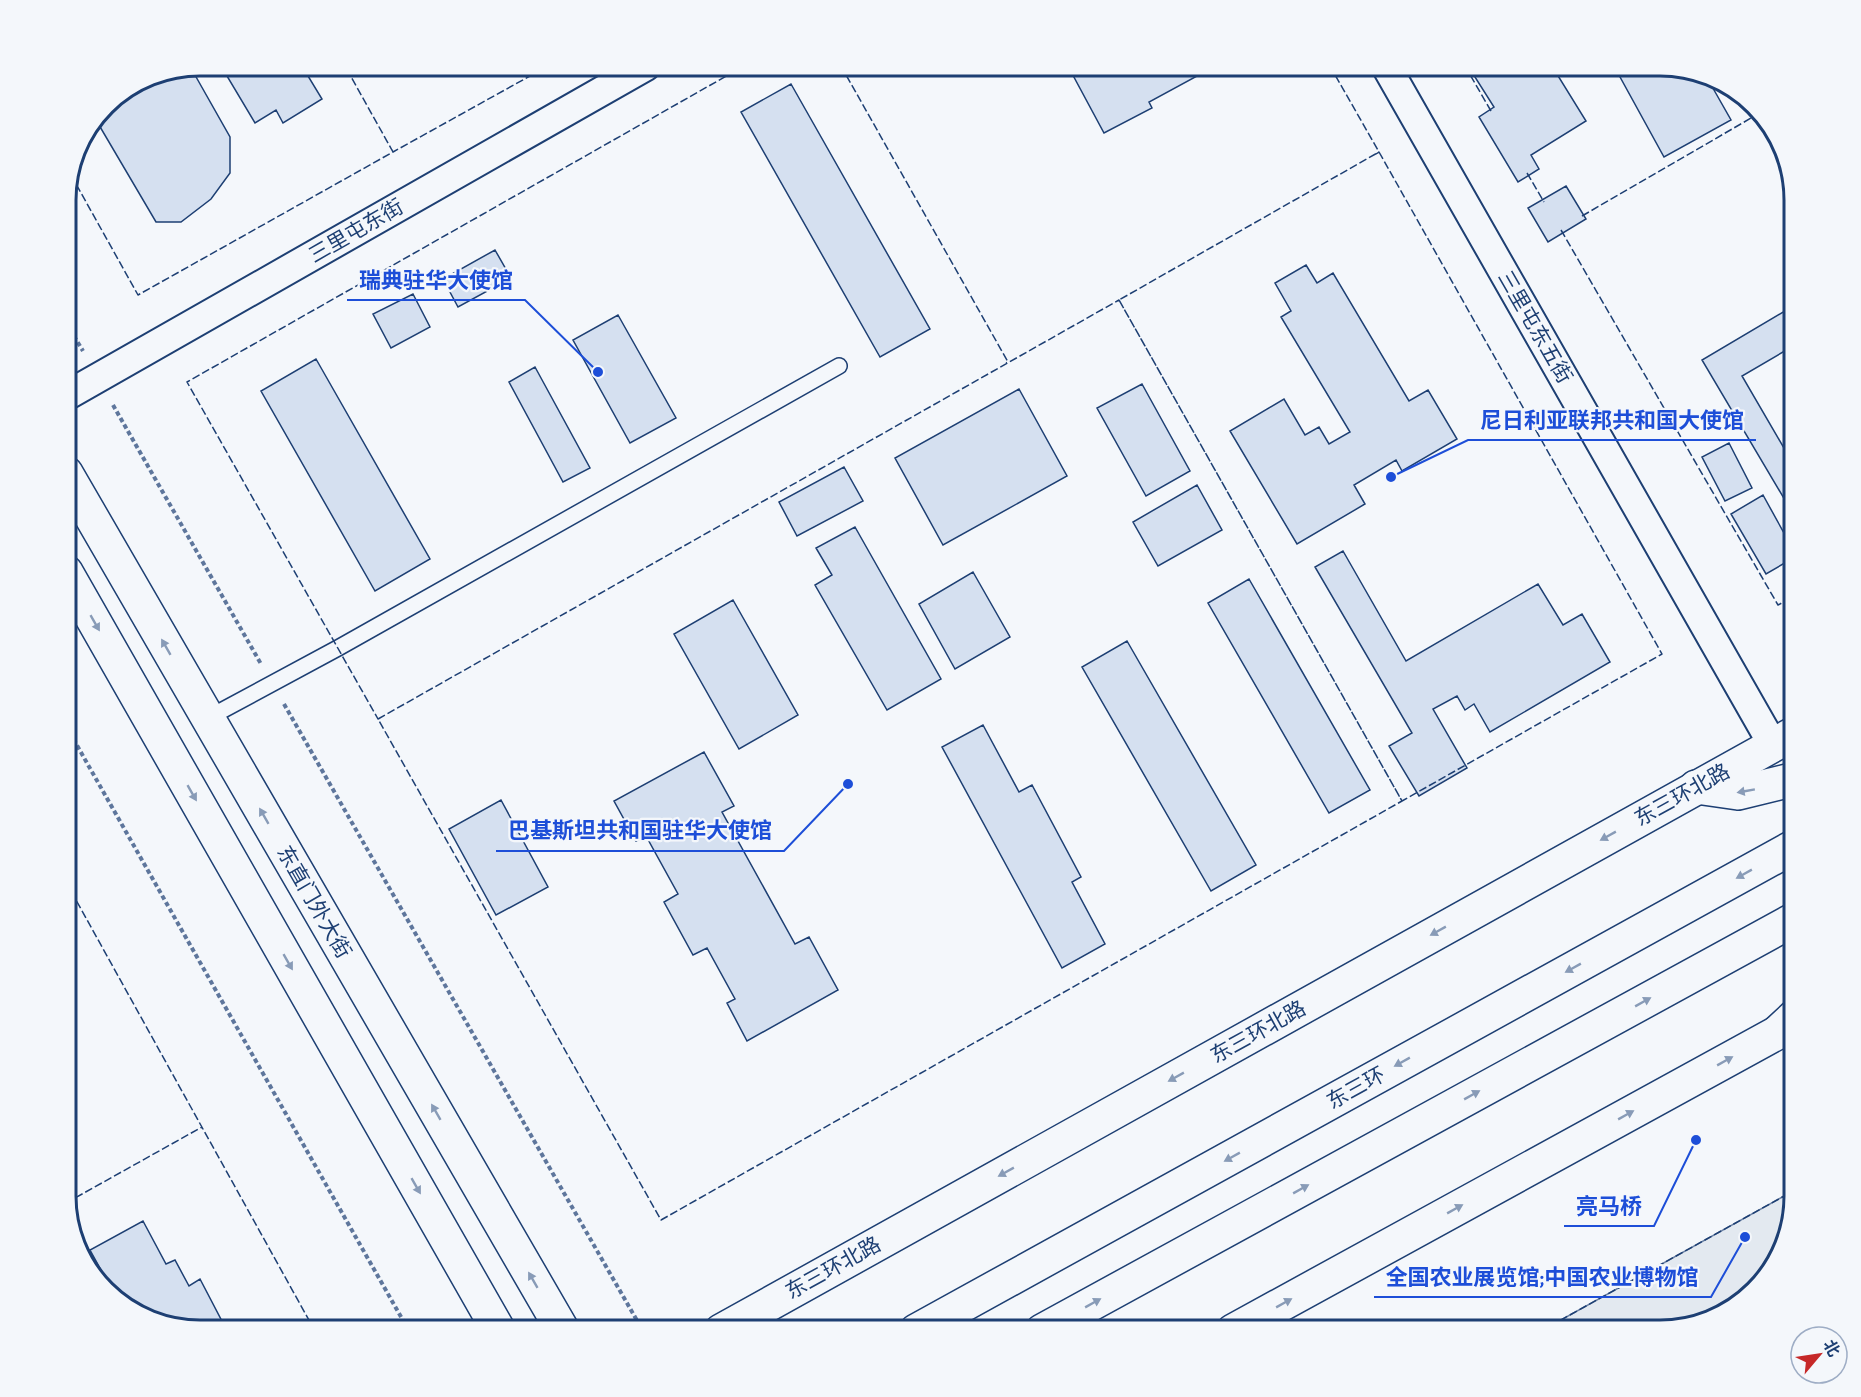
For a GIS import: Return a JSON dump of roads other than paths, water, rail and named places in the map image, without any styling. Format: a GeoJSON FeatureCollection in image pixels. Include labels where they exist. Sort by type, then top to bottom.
{"type":"FeatureCollection","features":[{"type":"Feature","properties":{"kind":"main road","name":"东直门外大街"},"geometry":{"type":"LineString","coordinates":[[77,492],[557,1321]]}},
{"type":"Feature","properties":{"kind":"main road"},"geometry":{"type":"LineString","coordinates":[[77,591],[493,1321]]}},
{"type":"Feature","properties":{"kind":"main road","name":"东三环北路"},"geometry":{"type":"LineString","coordinates":[[739,1321],[1784,739]]}},
{"type":"Feature","properties":{"kind":"main road"},"geometry":{"type":"LineString","coordinates":[[1696,787],[1738,793],[1784,782]]}},
{"type":"Feature","properties":{"kind":"main road","name":"东三环"},"geometry":{"type":"LineString","coordinates":[[934,1321],[1784,852]]}},
{"type":"Feature","properties":{"kind":"main road"},"geometry":{"type":"LineString","coordinates":[[1060,1321],[1784,925]]}},
{"type":"Feature","properties":{"kind":"main road"},"geometry":{"type":"LineString","coordinates":[[1251,1321],[1784,1027]]}},
{"type":"Feature","properties":{"kind":"street","name":"三里屯东五街"},"geometry":{"type":"LineString","coordinates":[[1392,76],[1784,739]]}},
{"type":"Feature","properties":{"kind":"street","name":"三里屯东街"},"geometry":{"type":"LineString","coordinates":[[77,390],[627,77]]}},
{"type":"Feature","properties":{"kind":"lane"},"geometry":{"type":"LineString","coordinates":[[207,718],[348,642],[839,366]]}},
{"type":"Feature","properties":{"kind":"place","name":"瑞典驻华大使馆"},"geometry":{"type":"Point","coordinates":[598,372]}},
{"type":"Feature","properties":{"kind":"place","name":"尼日利亚联邦共和国大使馆"},"geometry":{"type":"Point","coordinates":[1391,477]}},
{"type":"Feature","properties":{"kind":"place","name":"巴基斯坦共和国驻华大使馆"},"geometry":{"type":"Point","coordinates":[848,784]}},
{"type":"Feature","properties":{"kind":"place","name":"亮马桥"},"geometry":{"type":"Point","coordinates":[1696,1140]}},
{"type":"Feature","properties":{"kind":"place","name":"全国农业展览馆;中国农业博物馆"},"geometry":{"type":"Point","coordinates":[1745,1237]}}]}
